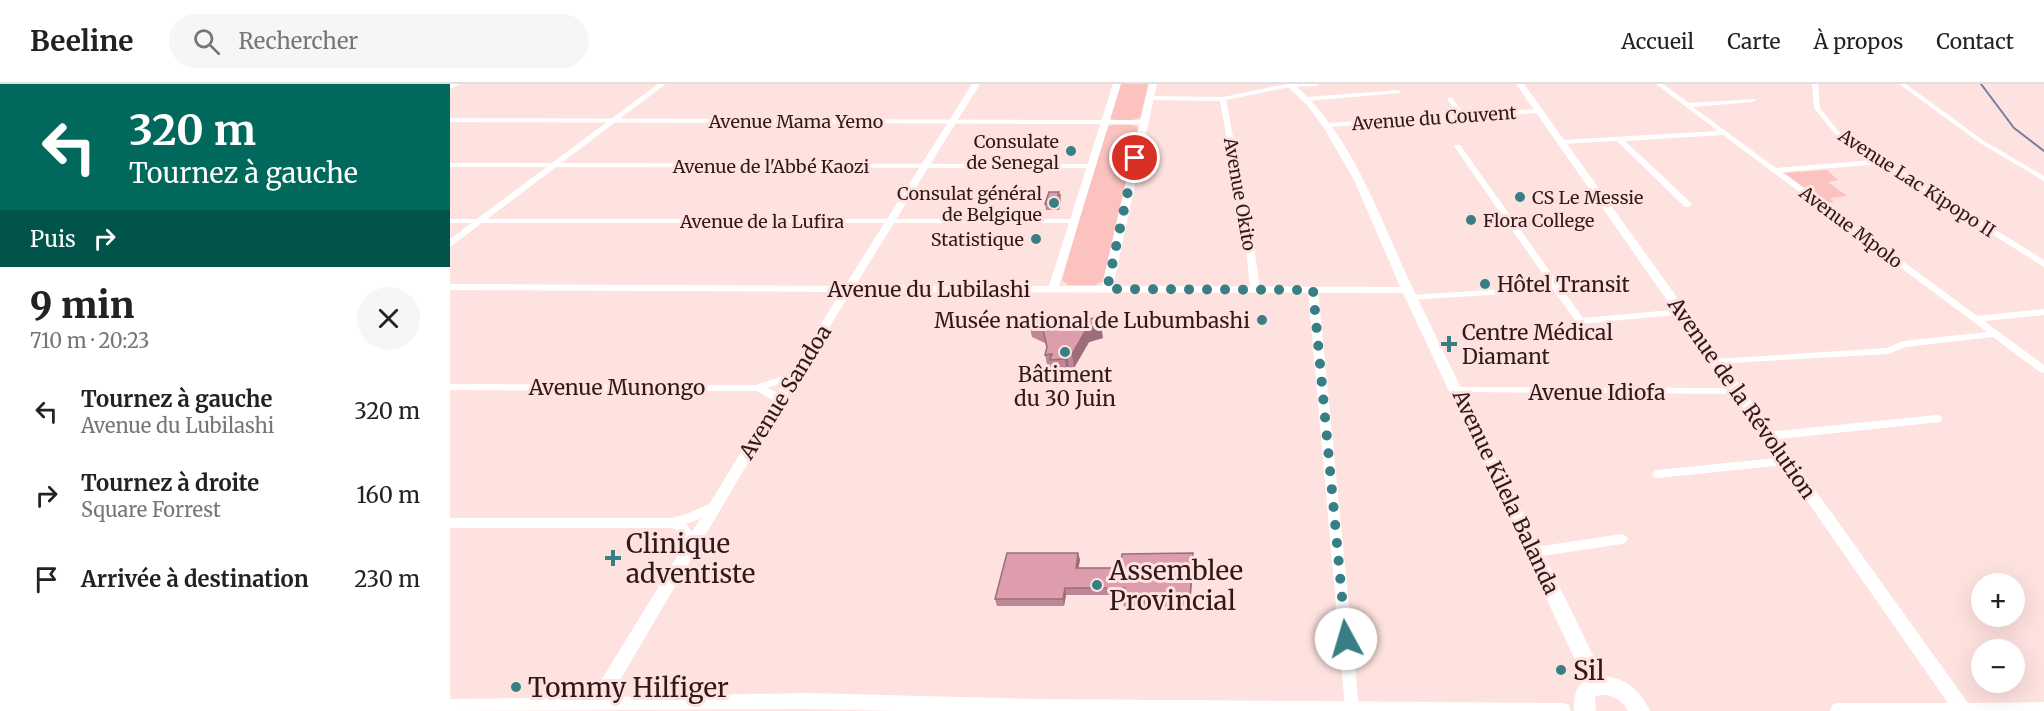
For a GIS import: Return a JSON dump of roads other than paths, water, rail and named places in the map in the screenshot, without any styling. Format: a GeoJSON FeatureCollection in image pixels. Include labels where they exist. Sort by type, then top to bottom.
{"type":"FeatureCollection","features":[{"type":"Feature","properties":{"kind":"main road","name":"Avenue Kilela Balanda"},"geometry":{"type":"LineString","coordinates":[[1290,85],[1307,99],[1328,125],[1349,162],[1597,685]]}},
{"type":"Feature","properties":{"kind":"main road"},"geometry":{"type":"LineString","coordinates":[[1585,711],[1586,692],[1597,685],[1612,685],[1620,689],[1634,699],[1639,711]]}},
{"type":"Feature","properties":{"kind":"street"},"geometry":{"type":"LineString","coordinates":[[450,87],[456,84]]}},
{"type":"Feature","properties":{"kind":"street"},"geometry":{"type":"LineString","coordinates":[[450,244],[662,84]]}},
{"type":"Feature","properties":{"kind":"street","name":"Avenue Sandoa"},"geometry":{"type":"LineString","coordinates":[[597,703],[779,400],[976,84]]}},
{"type":"Feature","properties":{"kind":"street"},"geometry":{"type":"LineString","coordinates":[[1053,289],[1117,84]]}},
{"type":"Feature","properties":{"kind":"street"},"geometry":{"type":"LineString","coordinates":[[1107,289],[1153,84]]}},
{"type":"Feature","properties":{"kind":"street"},"geometry":{"type":"LineString","coordinates":[[1149,98],[1223,99],[1290,85],[1316,84]]}},
{"type":"Feature","properties":{"kind":"street","name":"Avenue de la Révolution"},"geometry":{"type":"LineString","coordinates":[[1520,84],[1964,710]]}},
{"type":"Feature","properties":{"kind":"street","name":"Avenue Mpolo"},"geometry":{"type":"LineString","coordinates":[[1659,84],[2044,370]]}},
{"type":"Feature","properties":{"kind":"street","name":"Avenue Lac Kipopo II"},"geometry":{"type":"LineString","coordinates":[[1815,84],[1817,108],[1825,121],[1846,139],[2044,264]]}},
{"type":"Feature","properties":{"kind":"street"},"geometry":{"type":"LineString","coordinates":[[1902,84],[1982,142],[2044,179]]}},
{"type":"Feature","properties":{"kind":"street"},"geometry":{"type":"LineString","coordinates":[[1307,99],[1398,92]]}},
{"type":"Feature","properties":{"kind":"street","name":"Avenue Okito"},"geometry":{"type":"LineString","coordinates":[[1223,99],[1250,247],[1255,289]]}},
{"type":"Feature","properties":{"kind":"street"},"geometry":{"type":"LineString","coordinates":[[1450,99],[1462,116]]}},
{"type":"Feature","properties":{"kind":"street"},"geometry":{"type":"LineString","coordinates":[[1688,105],[1753,100]]}},
{"type":"Feature","properties":{"kind":"street","name":"Avenue du Couvent"},"geometry":{"type":"LineString","coordinates":[[1328,125],[1539,111]]}},
{"type":"Feature","properties":{"kind":"street","name":"Avenue Mama Yemo"},"geometry":{"type":"LineString","coordinates":[[450,120],[1143,122]]}},
{"type":"Feature","properties":{"kind":"street"},"geometry":{"type":"LineString","coordinates":[[1561,142],[1724,133]]}},
{"type":"Feature","properties":{"kind":"street"},"geometry":{"type":"LineString","coordinates":[[1619,139],[1688,205]]}},
{"type":"Feature","properties":{"kind":"street"},"geometry":{"type":"LineString","coordinates":[[1458,146],[1581,322],[1682,312]]}},
{"type":"Feature","properties":{"kind":"street"},"geometry":{"type":"LineString","coordinates":[[1775,170],[1881,162]]}},
{"type":"Feature","properties":{"kind":"street","name":"Avenue de l'Abbé Kaozi"},"geometry":{"type":"LineString","coordinates":[[450,165],[1091,166]]}},
{"type":"Feature","properties":{"kind":"street","name":"Avenue de la Lufira"},"geometry":{"type":"LineString","coordinates":[[450,220],[1073,221]]}},
{"type":"Feature","properties":{"kind":"street","name":"Avenue du Lubilashi"},"geometry":{"type":"LineString","coordinates":[[450,287],[1255,289],[1410,294]]}},
{"type":"Feature","properties":{"kind":"street"},"geometry":{"type":"LineString","coordinates":[[1410,294],[1557,288]]}},
{"type":"Feature","properties":{"kind":"street"},"geometry":{"type":"LineString","coordinates":[[1313,290],[1352,708]]}},
{"type":"Feature","properties":{"kind":"street"},"geometry":{"type":"LineString","coordinates":[[1976,319],[2044,312]]}},
{"type":"Feature","properties":{"kind":"street"},"geometry":{"type":"LineString","coordinates":[[1716,362],[1889,351],[1903,344],[1995,334]]}},
{"type":"Feature","properties":{"kind":"street"},"geometry":{"type":"LineString","coordinates":[[757,388],[795,375]]}},
{"type":"Feature","properties":{"kind":"street","name":"Avenue Munongo"},"geometry":{"type":"LineString","coordinates":[[450,387],[757,388],[775,395],[779,400]]}},
{"type":"Feature","properties":{"kind":"street","name":"Avenue Idiofa"},"geometry":{"type":"LineString","coordinates":[[1458,390],[1737,391]]}},
{"type":"Feature","properties":{"kind":"street"},"geometry":{"type":"LineString","coordinates":[[1768,436],[1937,419]]}},
{"type":"Feature","properties":{"kind":"street"},"geometry":{"type":"LineString","coordinates":[[1658,474],[1786,461]]}},
{"type":"Feature","properties":{"kind":"street"},"geometry":{"type":"LineString","coordinates":[[450,523],[672,523],[693,517],[716,505]]}},
{"type":"Feature","properties":{"kind":"street"},"geometry":{"type":"LineString","coordinates":[[672,523],[684,528],[694,542]]}},
{"type":"Feature","properties":{"kind":"street"},"geometry":{"type":"LineString","coordinates":[[1535,552],[1622,539]]}},
{"type":"Feature","properties":{"kind":"street"},"geometry":{"type":"LineString","coordinates":[[454,708],[597,703],[715,706],[806,701],[1037,709],[1305,710],[1352,708],[1563,711]]}},
{"type":"Feature","properties":{"kind":"street"},"geometry":{"type":"LineString","coordinates":[[1838,711],[2044,710]]}},
{"type":"Feature","properties":{"kind":"waterway"},"geometry":{"type":"LineString","coordinates":[[1981,84],[2014,128],[2044,151]]}},
{"type":"Feature","properties":{"kind":"place","name":"Consulate de Senegal"},"geometry":{"type":"Point","coordinates":[1071,151]}},
{"type":"Feature","properties":{"kind":"place","name":"CS Le Messie"},"geometry":{"type":"Point","coordinates":[1520,197]}},
{"type":"Feature","properties":{"kind":"place","name":"Consulat général de Belgique"},"geometry":{"type":"Point","coordinates":[1054,203]}},
{"type":"Feature","properties":{"kind":"place","name":"Flora College"},"geometry":{"type":"Point","coordinates":[1471,220]}},
{"type":"Feature","properties":{"kind":"place","name":"Statistique"},"geometry":{"type":"Point","coordinates":[1036,239]}},
{"type":"Feature","properties":{"kind":"place","name":"Hôtel Transit"},"geometry":{"type":"Point","coordinates":[1485,284]}},
{"type":"Feature","properties":{"kind":"place","name":"Musée national de Lubumbashi"},"geometry":{"type":"Point","coordinates":[1262,320]}},
{"type":"Feature","properties":{"kind":"place","name":"Centre Médical Diamant"},"geometry":{"type":"Point","coordinates":[1449,344]}},
{"type":"Feature","properties":{"kind":"place","name":"Bâtiment du 30 Juin"},"geometry":{"type":"Point","coordinates":[1065,352]}},
{"type":"Feature","properties":{"kind":"place","name":"Clinique adventiste"},"geometry":{"type":"Point","coordinates":[613,558]}},
{"type":"Feature","properties":{"kind":"place","name":"Assemblee Provincial"},"geometry":{"type":"Point","coordinates":[1097,585]}},
{"type":"Feature","properties":{"kind":"place","name":"Sil"},"geometry":{"type":"Point","coordinates":[1561,670]}},
{"type":"Feature","properties":{"kind":"place","name":"Tommy Hilfiger"},"geometry":{"type":"Point","coordinates":[516,687]}}]}
